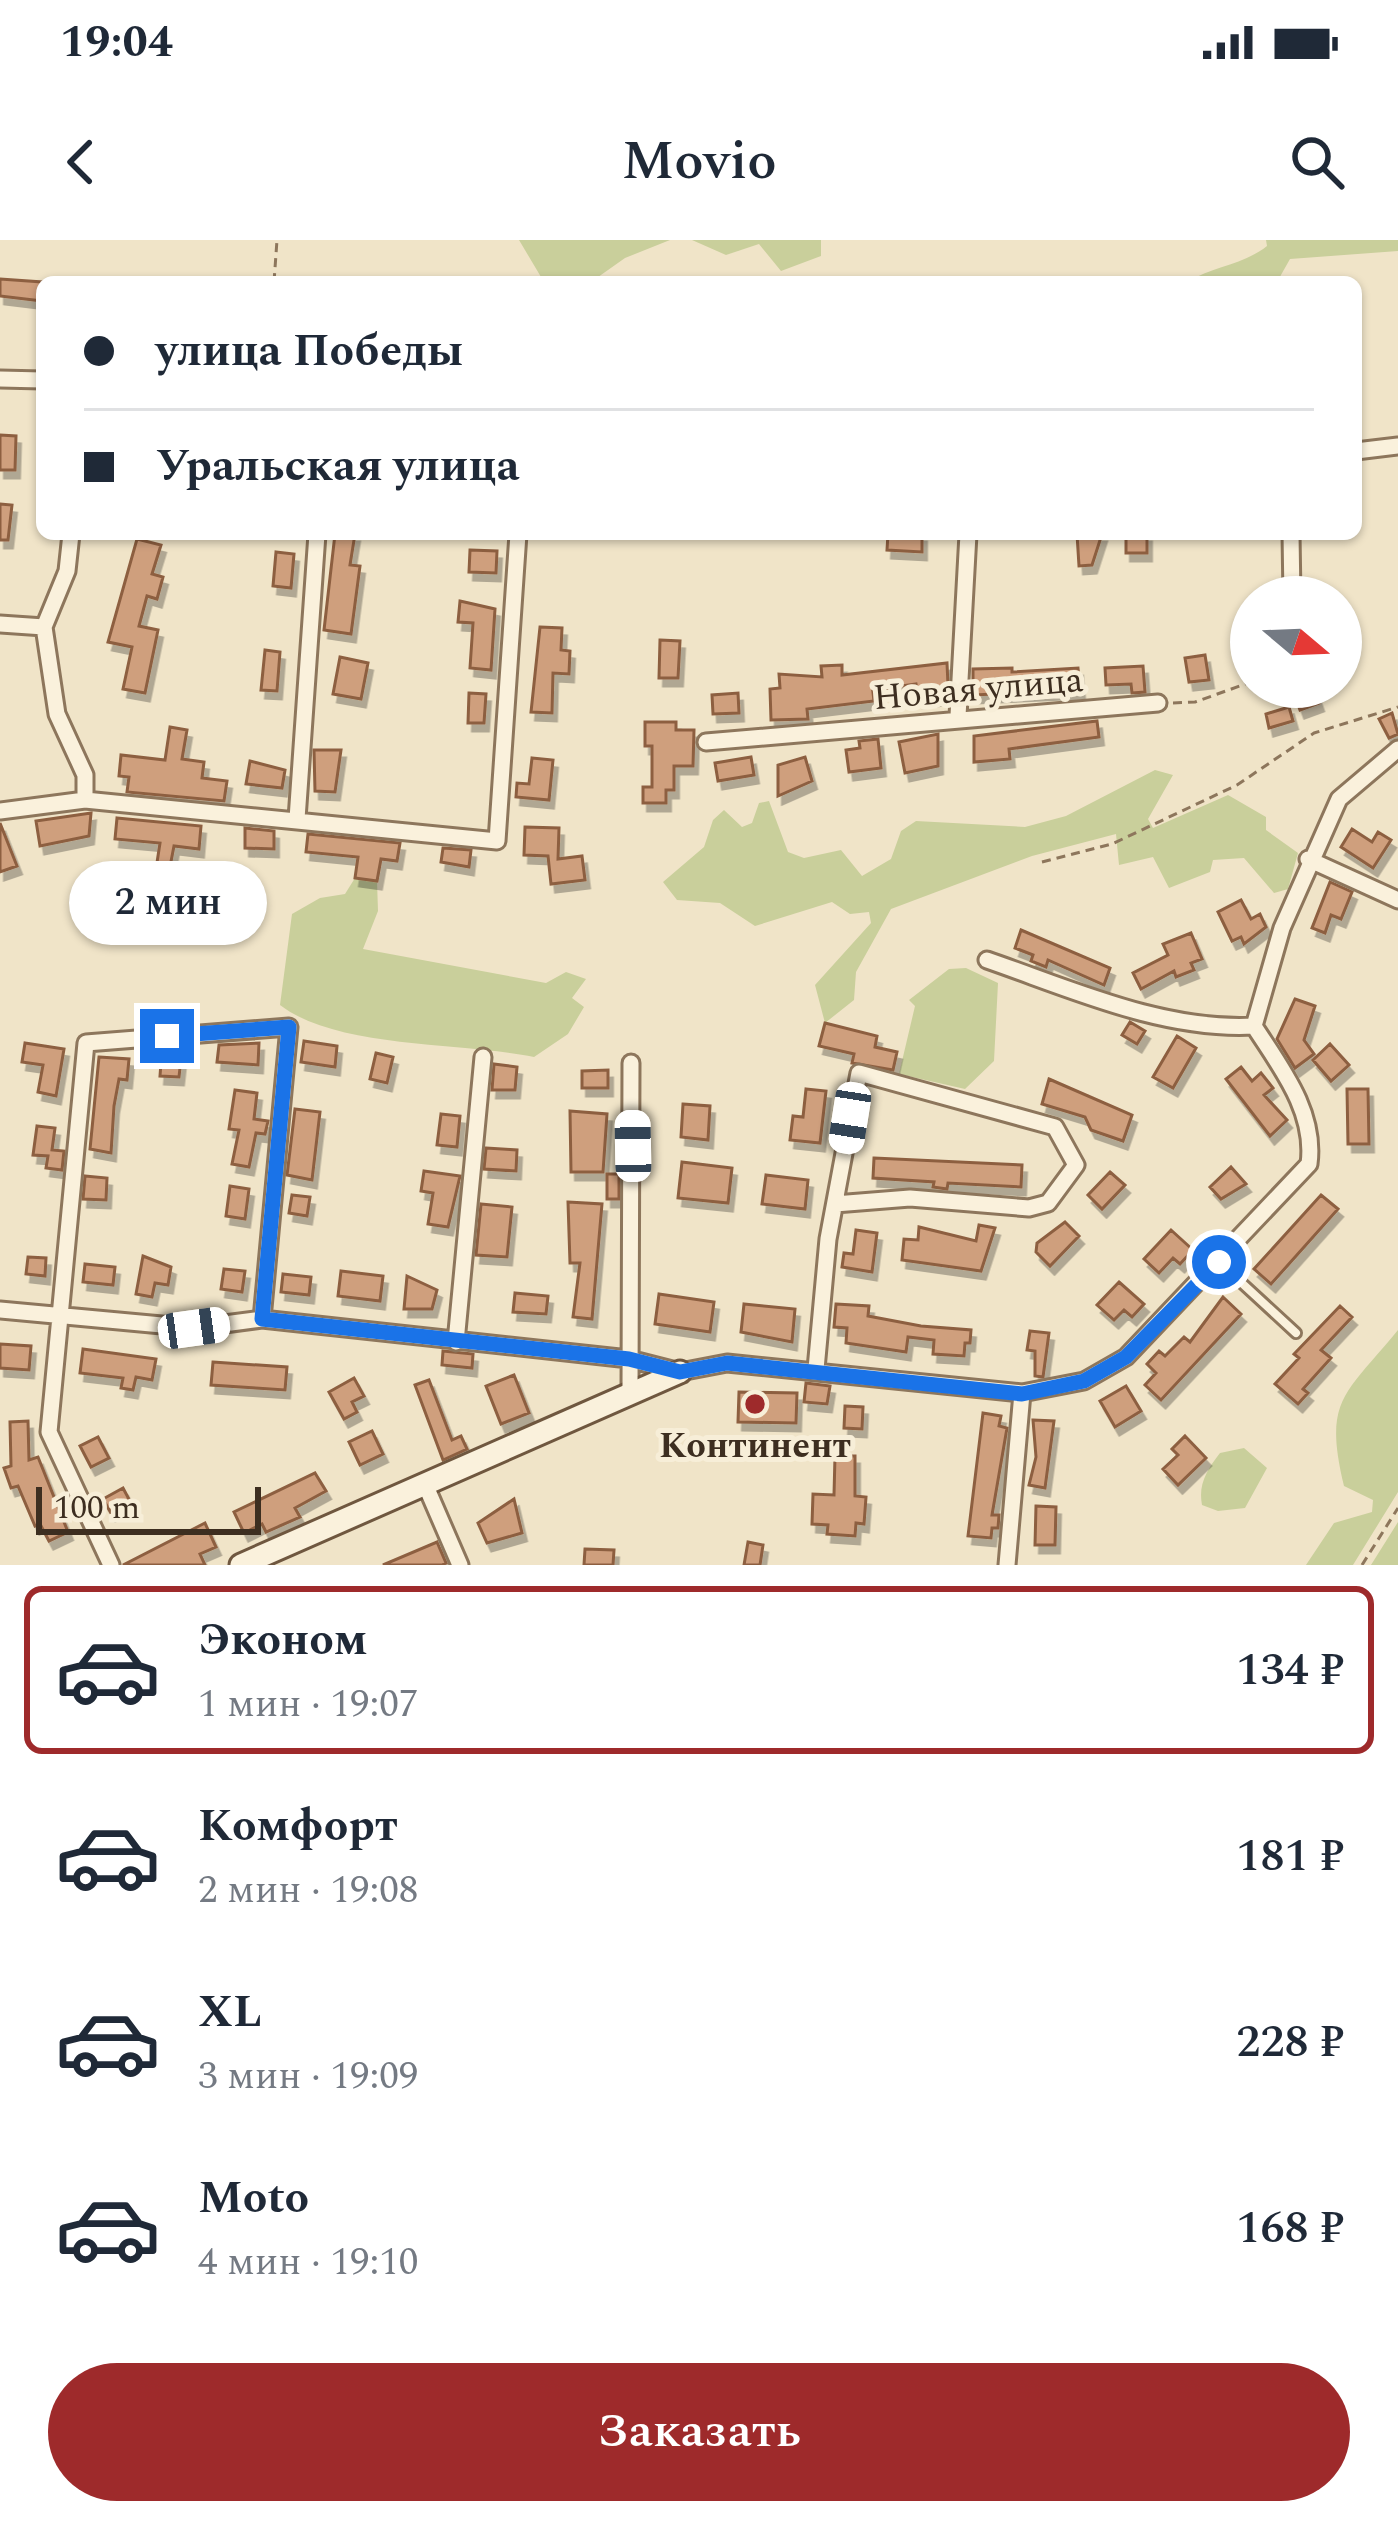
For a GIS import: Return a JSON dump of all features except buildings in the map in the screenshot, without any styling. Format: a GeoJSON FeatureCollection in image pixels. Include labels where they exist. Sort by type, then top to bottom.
{"type":"FeatureCollection","features":[{"type":"Feature","properties":{"kind":"street"},"geometry":{"type":"LineString","coordinates":[[0,379],[36,380]]}},
{"type":"Feature","properties":{"kind":"street"},"geometry":{"type":"LineString","coordinates":[[1362,451],[1398,446]]}},
{"type":"Feature","properties":{"kind":"street"},"geometry":{"type":"LineString","coordinates":[[70,540],[67,572],[44,627],[57,714],[85,776],[85,800]]}},
{"type":"Feature","properties":{"kind":"street"},"geometry":{"type":"LineString","coordinates":[[297,819],[317,540]]}},
{"type":"Feature","properties":{"kind":"street"},"geometry":{"type":"LineString","coordinates":[[0,812],[85,800],[497,841],[518,540]]}},
{"type":"Feature","properties":{"kind":"street"},"geometry":{"type":"LineString","coordinates":[[958,716],[968,540]]}},
{"type":"Feature","properties":{"kind":"street"},"geometry":{"type":"LineString","coordinates":[[1291,540],[1292,576]]}},
{"type":"Feature","properties":{"kind":"street"},"geometry":{"type":"LineString","coordinates":[[0,624],[44,627]]}},
{"type":"Feature","properties":{"kind":"street","name":"Новая улица"},"geometry":{"type":"LineString","coordinates":[[706,742],[958,716],[1158,703]]}},
{"type":"Feature","properties":{"kind":"street"},"geometry":{"type":"LineString","coordinates":[[241,1565],[680,1372],[727,1363],[1022,1394],[1084,1381],[1126,1357],[1309,1164],[1313,1136],[1290,1083],[1254,1025],[1308,859],[1339,799],[1398,748]]}},
{"type":"Feature","properties":{"kind":"street"},"geometry":{"type":"LineString","coordinates":[[1308,859],[1398,900]]}},
{"type":"Feature","properties":{"kind":"street"},"geometry":{"type":"LineString","coordinates":[[987,960],[1126,1008],[1229,1027],[1254,1025]]}},
{"type":"Feature","properties":{"kind":"street"},"geometry":{"type":"LineString","coordinates":[[112,1565],[50,1432],[57,1315],[86,1042],[289,1027],[262,1319]]}},
{"type":"Feature","properties":{"kind":"street"},"geometry":{"type":"LineString","coordinates":[[456,1342],[483,1057]]}},
{"type":"Feature","properties":{"kind":"street"},"geometry":{"type":"LineString","coordinates":[[630,1392],[632,1064]]}},
{"type":"Feature","properties":{"kind":"street"},"geometry":{"type":"LineString","coordinates":[[816,1369],[835,1204],[859,1073],[1055,1127],[1076,1165],[1048,1203],[1029,1208],[910,1198],[835,1204]]}},
{"type":"Feature","properties":{"kind":"street"},"geometry":{"type":"LineString","coordinates":[[0,1310],[194,1328],[262,1319],[629,1359],[680,1372]]}},
{"type":"Feature","properties":{"kind":"street"},"geometry":{"type":"LineString","coordinates":[[1007,1565],[1022,1394]]}},
{"type":"Feature","properties":{"kind":"street"},"geometry":{"type":"LineString","coordinates":[[425,1484],[460,1565]]}},
{"type":"Feature","properties":{"kind":"lane"},"geometry":{"type":"LineString","coordinates":[[1219,1262],[1296,1334]]}},
{"type":"Feature","properties":{"kind":"path"},"geometry":{"type":"LineString","coordinates":[[274,276],[277,240]]}},
{"type":"Feature","properties":{"kind":"path"},"geometry":{"type":"LineString","coordinates":[[1158,703],[1195,702],[1230,690]]}},
{"type":"Feature","properties":{"kind":"path"},"geometry":{"type":"LineString","coordinates":[[1042,862],[1112,844],[1237,785],[1314,733],[1398,707]]}},
{"type":"Feature","properties":{"kind":"path"},"geometry":{"type":"LineString","coordinates":[[1362,1565],[1398,1508]]}},
{"type":"Feature","properties":{"kind":"green space"},"geometry":{"type":"Polygon","coordinates":[[[519,240],[670,240],[625,258],[600,276],[540,276],[519,240]]]}},
{"type":"Feature","properties":{"kind":"green space"},"geometry":{"type":"Polygon","coordinates":[[[692,240],[821,240],[821,256],[781,271],[759,244],[726,255],[692,240]]]}},
{"type":"Feature","properties":{"kind":"green space"},"geometry":{"type":"Polygon","coordinates":[[[1266,240],[1398,240],[1398,251],[1290,259],[1280,276],[1200,276],[1267,246],[1266,240]]]}},
{"type":"Feature","properties":{"kind":"green space"},"geometry":{"type":"Polygon","coordinates":[[[1155,770],[1173,775],[1148,819],[1153,828],[1228,795],[1266,817],[1266,830],[1298,853],[1288,889],[1274,893],[1244,858],[1213,860],[1210,872],[1169,888],[1153,857],[1119,865],[1116,834],[1032,856],[891,909],[856,972],[854,1000],[825,1023],[815,985],[871,923],[869,912],[850,914],[832,902],[755,926],[720,903],[677,900],[663,882],[704,847],[713,820],[724,810],[742,827],[752,823],[759,803],[769,801],[788,852],[804,858],[841,850],[862,876],[891,859],[901,831],[916,821],[1025,827],[1066,816],[1155,770]]]}},
{"type":"Feature","properties":{"kind":"green space"},"geometry":{"type":"Polygon","coordinates":[[[355,878],[377,881],[378,911],[363,949],[546,983],[566,972],[586,979],[572,998],[584,1007],[568,1034],[534,1057],[366,1037],[304,1019],[280,1005],[292,914],[320,898],[345,894],[355,878]]]}},
{"type":"Feature","properties":{"kind":"green space"},"geometry":{"type":"Polygon","coordinates":[[[966,968],[998,983],[994,1061],[965,1089],[899,1074],[915,1006],[909,1000],[949,969],[966,968]]]}},
{"type":"Feature","properties":{"kind":"green space"},"geometry":{"type":"Polygon","coordinates":[[[1398,1330],[1398,1492],[1353,1565],[1306,1565],[1334,1523],[1372,1512],[1373,1500],[1344,1486],[1338,1416],[1352,1385],[1398,1330]]]}},
{"type":"Feature","properties":{"kind":"green space"},"geometry":{"type":"Polygon","coordinates":[[[1244,1448],[1267,1468],[1245,1508],[1218,1511],[1202,1505],[1203,1484],[1215,1459],[1220,1453],[1244,1448]]]}},
{"type":"Feature","properties":{"kind":"green space"},"geometry":{"type":"Polygon","coordinates":[[[1398,1522],[1398,1565],[1371,1565],[1398,1522]]]}},
{"type":"Feature","properties":{"kind":"place","name":"Континент"},"geometry":{"type":"Point","coordinates":[755,1404]}},
{"type":"Feature","properties":{"kind":"route"},"geometry":{"type":"LineString","coordinates":[[167,1036],[289,1027],[262,1319],[629,1359],[680,1372],[727,1363],[1022,1394],[1084,1381],[1126,1357],[1219,1262]]}}]}
